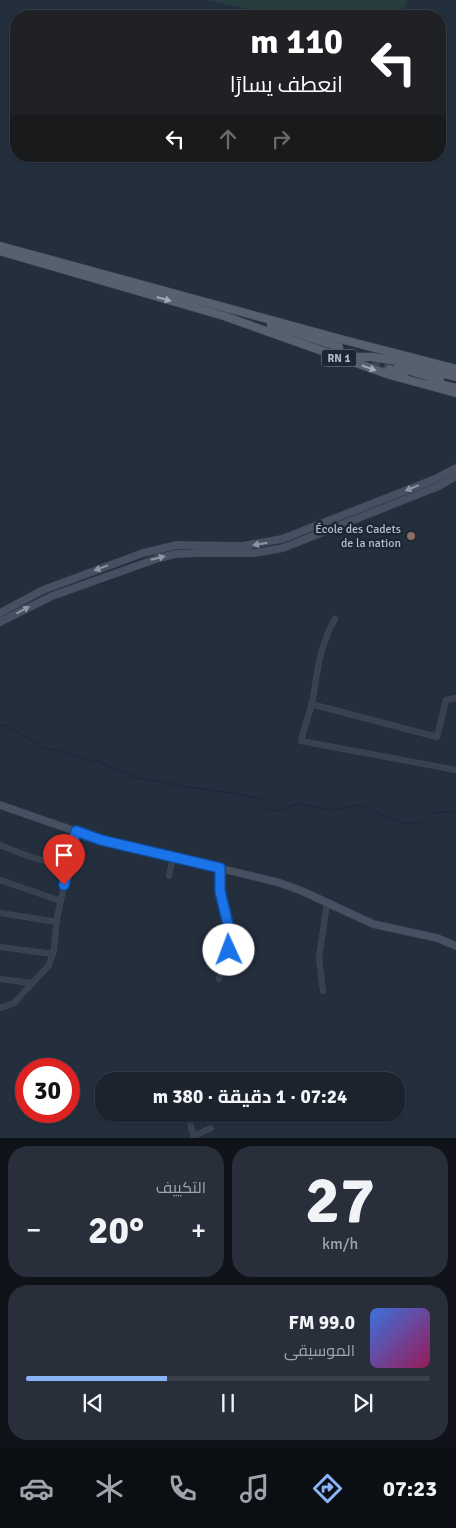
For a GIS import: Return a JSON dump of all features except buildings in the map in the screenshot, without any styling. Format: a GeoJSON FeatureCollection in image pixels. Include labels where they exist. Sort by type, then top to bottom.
{"type":"FeatureCollection","features":[{"type":"Feature","properties":{"kind":"main road","name":"RN 1"},"geometry":{"type":"LineString","coordinates":[[0,246],[344,340]]}},
{"type":"Feature","properties":{"kind":"main road","name":"RN 1"},"geometry":{"type":"LineString","coordinates":[[0,251],[224,316],[338,352],[398,377],[456,393]]}},
{"type":"Feature","properties":{"kind":"main road"},"geometry":{"type":"LineString","coordinates":[[223,306],[236,313],[338,352],[387,359],[456,375]]}},
{"type":"Feature","properties":{"kind":"main road"},"geometry":{"type":"LineString","coordinates":[[344,340],[456,369]]}},
{"type":"Feature","properties":{"kind":"main road"},"geometry":{"type":"LineString","coordinates":[[344,340],[382,355],[456,375]]}},
{"type":"Feature","properties":{"kind":"main road"},"geometry":{"type":"LineString","coordinates":[[389,366],[420,379],[456,386]]}},
{"type":"Feature","properties":{"kind":"street"},"geometry":{"type":"LineString","coordinates":[[0,613],[44,590],[143,553],[165,547],[243,546],[282,539],[435,479],[456,468]]}},
{"type":"Feature","properties":{"kind":"street"},"geometry":{"type":"LineString","coordinates":[[0,622],[46,598],[159,558],[176,554],[255,553],[283,548],[439,486],[456,476]]}},
{"type":"Feature","properties":{"kind":"street"},"geometry":{"type":"LineString","coordinates":[[335,620],[326,634],[319,657],[312,704],[301,741],[456,770]]}},
{"type":"Feature","properties":{"kind":"street"},"geometry":{"type":"LineString","coordinates":[[312,704],[437,738],[446,700],[456,698]]}},
{"type":"Feature","properties":{"kind":"street"},"geometry":{"type":"LineString","coordinates":[[0,805],[101,840],[220,868],[302,890],[373,924],[437,938],[456,946]]}},
{"type":"Feature","properties":{"kind":"street"},"geometry":{"type":"LineString","coordinates":[[0,1008],[14,1003],[49,965],[53,954],[57,922],[76,831]]}},
{"type":"Feature","properties":{"kind":"street"},"geometry":{"type":"LineString","coordinates":[[0,845],[68,868]]}},
{"type":"Feature","properties":{"kind":"street"},"geometry":{"type":"LineString","coordinates":[[169,876],[173,857]]}},
{"type":"Feature","properties":{"kind":"street"},"geometry":{"type":"LineString","coordinates":[[219,979],[229,950],[230,933],[220,891],[220,868]]}},
{"type":"Feature","properties":{"kind":"street"},"geometry":{"type":"LineString","coordinates":[[0,880],[61,901]]}},
{"type":"Feature","properties":{"kind":"street"},"geometry":{"type":"LineString","coordinates":[[323,991],[319,958],[327,903]]}},
{"type":"Feature","properties":{"kind":"street"},"geometry":{"type":"LineString","coordinates":[[0,913],[57,922]]}},
{"type":"Feature","properties":{"kind":"street"},"geometry":{"type":"LineString","coordinates":[[0,947],[53,954]]}},
{"type":"Feature","properties":{"kind":"street"},"geometry":{"type":"LineString","coordinates":[[0,979],[32,983]]}},
{"type":"Feature","properties":{"kind":"street"},"geometry":{"type":"LineString","coordinates":[[190,1122],[194,1137],[211,1128]]}},
{"type":"Feature","properties":{"kind":"green space"},"geometry":{"type":"Polygon","coordinates":[[[207,0],[407,0],[405,10],[252,10],[207,0]]]}},
{"type":"Feature","properties":{"kind":"waterway"},"geometry":{"type":"LineString","coordinates":[[0,725],[8,726],[42,747],[99,762],[134,777],[239,794],[259,799],[268,809],[275,811],[298,804],[336,810],[357,805],[405,824],[420,822],[431,813],[453,812],[456,815]]}},
{"type":"Feature","properties":{"kind":"tunnel"},"geometry":{"type":"LineString","coordinates":[[338,351],[389,369]]}},
{"type":"Feature","properties":{"kind":"place","name":"École des Cadets de la nation"},"geometry":{"type":"Point","coordinates":[411,536]}},
{"type":"Feature","properties":{"kind":"route"},"geometry":{"type":"LineString","coordinates":[[64,885],[76,831],[101,840],[220,868],[220,891],[230,933],[229,950]]}}]}
